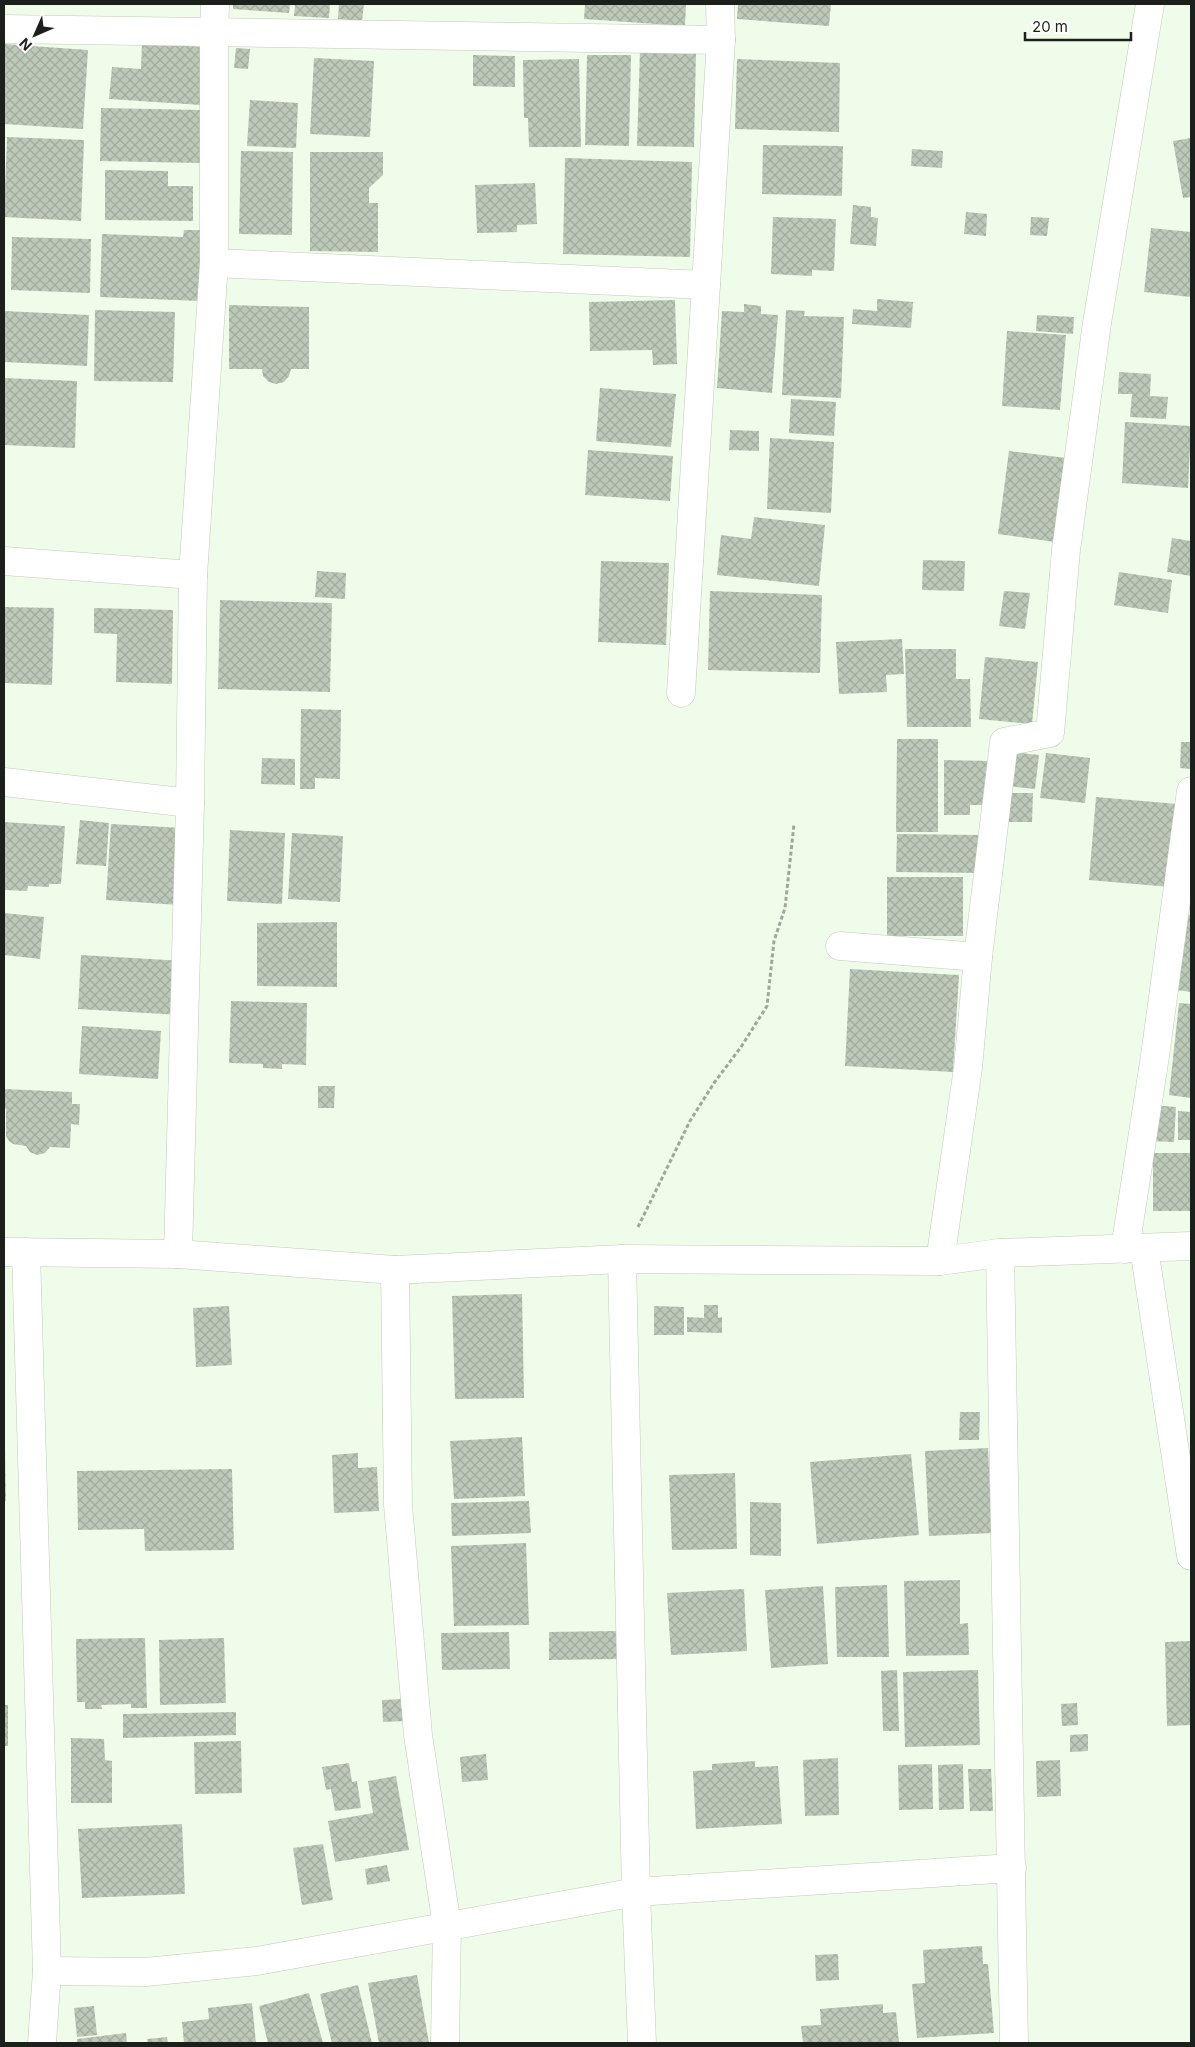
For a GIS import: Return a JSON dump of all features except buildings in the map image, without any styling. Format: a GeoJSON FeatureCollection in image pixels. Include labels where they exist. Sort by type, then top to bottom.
{"type":"FeatureCollection","features":[{"type":"Feature","properties":{"kind":"street"},"geometry":{"type":"LineString","coordinates":[[178,1254],[190,803],[193,575],[214,263],[215,4]]}},
{"type":"Feature","properties":{"kind":"street"},"geometry":{"type":"LineString","coordinates":[[681,693],[720,40],[720,4]]}},
{"type":"Feature","properties":{"kind":"street"},"geometry":{"type":"LineString","coordinates":[[940,1261],[968,1068],[978,957],[1004,742],[1050,734],[1066,550],[1093,353],[1150,4]]}},
{"type":"Feature","properties":{"kind":"street"},"geometry":{"type":"LineString","coordinates":[[4,29],[720,40]]}},
{"type":"Feature","properties":{"kind":"street"},"geometry":{"type":"LineString","coordinates":[[214,263],[706,285]]}},
{"type":"Feature","properties":{"kind":"street"},"geometry":{"type":"LineString","coordinates":[[4,561],[193,575]]}},
{"type":"Feature","properties":{"kind":"street"},"geometry":{"type":"LineString","coordinates":[[4,782],[190,803]]}},
{"type":"Feature","properties":{"kind":"street"},"geometry":{"type":"LineString","coordinates":[[1191,791],[1155,1056],[1134,1248],[1191,1556]]}},
{"type":"Feature","properties":{"kind":"street"},"geometry":{"type":"LineString","coordinates":[[840,946],[978,957]]}},
{"type":"Feature","properties":{"kind":"street"},"geometry":{"type":"LineString","coordinates":[[42,2043],[47,1971],[15,1252],[178,1254],[395,1270],[622,1259],[940,1261],[1000,1253],[1191,1246]]}},
{"type":"Feature","properties":{"kind":"street"},"geometry":{"type":"LineString","coordinates":[[1000,1253],[1014,2043]]}},
{"type":"Feature","properties":{"kind":"street"},"geometry":{"type":"LineString","coordinates":[[622,1259],[636,1892],[642,2043]]}},
{"type":"Feature","properties":{"kind":"street"},"geometry":{"type":"LineString","coordinates":[[395,1270],[398,1505],[418,1735],[447,1926],[445,2043]]}},
{"type":"Feature","properties":{"kind":"street"},"geometry":{"type":"LineString","coordinates":[[47,1971],[146,1972],[257,1961],[636,1892],[1012,1868]]}},
{"type":"Feature","properties":{"kind":"path"},"geometry":{"type":"LineString","coordinates":[[622,1259],[690,1121],[714,1082],[741,1047],[767,1006],[774,941],[785,908],[794,824]]}}]}
